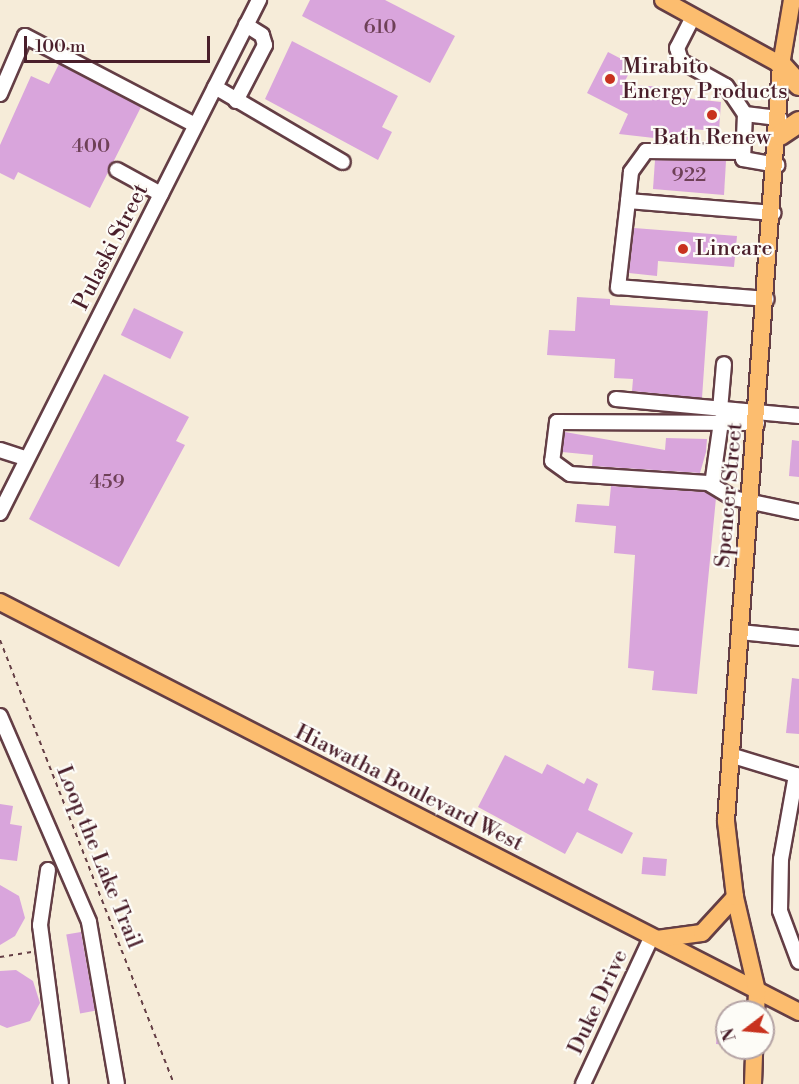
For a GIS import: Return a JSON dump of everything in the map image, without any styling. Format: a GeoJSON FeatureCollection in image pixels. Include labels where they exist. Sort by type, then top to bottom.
{"type":"FeatureCollection","features":[{"type":"Feature","properties":{"kind":"highway"},"geometry":{"type":"LineString","coordinates":[[790,68],[799,85]]}},
{"type":"Feature","properties":{"kind":"main road"},"geometry":{"type":"LineString","coordinates":[[663,0],[790,68]]}},
{"type":"Feature","properties":{"kind":"main road","name":"Spencer Street"},"geometry":{"type":"LineString","coordinates":[[757,1000],[757,991],[735,897],[726,845],[730,755],[777,165],[786,125],[792,0]]}},
{"type":"Feature","properties":{"kind":"main road","name":"Hiawatha Boulevard West"},"geometry":{"type":"LineString","coordinates":[[0,602],[799,1012]]}},
{"type":"Feature","properties":{"kind":"main road"},"geometry":{"type":"LineString","coordinates":[[651,938],[702,933],[735,897]]}},
{"type":"Feature","properties":{"kind":"main road"},"geometry":{"type":"LineString","coordinates":[[753,1084],[754,1060]]}},
{"type":"Feature","properties":{"kind":"street","name":"Pulaski Street"},"geometry":{"type":"LineString","coordinates":[[2,504],[27,459],[259,0]]}},
{"type":"Feature","properties":{"kind":"street"},"geometry":{"type":"LineString","coordinates":[[693,17],[677,48],[681,61],[726,86],[745,114],[742,152],[745,161],[777,165]]}},
{"type":"Feature","properties":{"kind":"street"},"geometry":{"type":"LineString","coordinates":[[236,101],[265,45],[262,35],[246,25]]}},
{"type":"Feature","properties":{"kind":"street"},"geometry":{"type":"LineString","coordinates":[[0,94],[25,36],[195,125]]}},
{"type":"Feature","properties":{"kind":"street"},"geometry":{"type":"LineString","coordinates":[[215,87],[343,162]]}},
{"type":"Feature","properties":{"kind":"street"},"geometry":{"type":"LineString","coordinates":[[745,114],[786,125]]}},
{"type":"Feature","properties":{"kind":"street"},"geometry":{"type":"LineString","coordinates":[[742,152],[646,151],[631,172],[618,287],[767,299]]}},
{"type":"Feature","properties":{"kind":"street"},"geometry":{"type":"LineString","coordinates":[[117,170],[161,194]]}},
{"type":"Feature","properties":{"kind":"street"},"geometry":{"type":"LineString","coordinates":[[628,201],[774,213]]}},
{"type":"Feature","properties":{"kind":"street"},"geometry":{"type":"LineString","coordinates":[[712,485],[721,416],[724,364]]}},
{"type":"Feature","properties":{"kind":"street"},"geometry":{"type":"LineString","coordinates":[[616,399],[721,416],[757,419],[799,416]]}},
{"type":"Feature","properties":{"kind":"street"},"geometry":{"type":"LineString","coordinates":[[721,416],[557,422],[552,429],[552,461],[560,471],[712,485],[751,504],[799,512]]}},
{"type":"Feature","properties":{"kind":"street"},"geometry":{"type":"LineString","coordinates":[[0,450],[27,459]]}},
{"type":"Feature","properties":{"kind":"street"},"geometry":{"type":"LineString","coordinates":[[740,632],[799,639]]}},
{"type":"Feature","properties":{"kind":"street"},"geometry":{"type":"LineString","coordinates":[[0,716],[89,922],[117,1084]]}},
{"type":"Feature","properties":{"kind":"street"},"geometry":{"type":"LineString","coordinates":[[730,755],[797,776],[781,859],[780,911],[799,962]]}},
{"type":"Feature","properties":{"kind":"street"},"geometry":{"type":"LineString","coordinates":[[48,870],[40,926],[61,1084]]}},
{"type":"Feature","properties":{"kind":"street","name":"Duke Drive"},"geometry":{"type":"LineString","coordinates":[[583,1084],[651,938]]}},
{"type":"Feature","properties":{"kind":"path","name":"Loop the Lake Trail"},"geometry":{"type":"LineString","coordinates":[[0,640],[174,1084]]}},
{"type":"Feature","properties":{"kind":"path"},"geometry":{"type":"LineString","coordinates":[[0,957],[44,950]]}},
{"type":"Feature","properties":{"kind":"building"},"geometry":{"type":"Polygon","coordinates":[[[310,0],[385,0],[455,36],[430,83],[302,16],[310,0]]]}},
{"type":"Feature","properties":{"kind":"building"},"geometry":{"type":"Polygon","coordinates":[[[292,41],[398,96],[382,127],[392,132],[378,160],[265,99],[292,41]]]}},
{"type":"Feature","properties":{"kind":"building"},"geometry":{"type":"Polygon","coordinates":[[[608,52],[633,65],[623,85],[670,87],[668,96],[721,102],[719,131],[690,129],[689,142],[619,134],[628,114],[587,93],[608,52]]]}},
{"type":"Feature","properties":{"kind":"building"},"geometry":{"type":"Polygon","coordinates":[[[59,64],[141,107],[90,208],[18,172],[14,180],[0,173],[0,145],[31,76],[49,84],[59,64]]]}},
{"type":"Feature","properties":{"kind":"building","name":"Lincare"},"geometry":{"type":"Polygon","coordinates":[[[655,160],[726,161],[724,195],[653,189],[655,160]]]}},
{"type":"Feature","properties":{"kind":"building","name":"Lincare"},"geometry":{"type":"Polygon","coordinates":[[[634,228],[737,236],[734,267],[658,261],[657,276],[629,273],[634,228]]]}},
{"type":"Feature","properties":{"kind":"building"},"geometry":{"type":"Polygon","coordinates":[[[577,297],[610,299],[610,305],[708,311],[702,398],[632,391],[633,379],[614,378],[615,359],[547,355],[549,330],[575,331],[577,297]]]}},
{"type":"Feature","properties":{"kind":"building"},"geometry":{"type":"Polygon","coordinates":[[[134,308],[183,332],[170,359],[121,335],[134,308]]]}},
{"type":"Feature","properties":{"kind":"building"},"geometry":{"type":"Polygon","coordinates":[[[104,374],[189,417],[176,441],[185,445],[119,567],[29,519],[104,374]]]}},
{"type":"Feature","properties":{"kind":"building"},"geometry":{"type":"Polygon","coordinates":[[[565,432],[665,450],[666,438],[707,439],[706,452],[700,473],[592,466],[593,455],[562,452],[565,432]]]}},
{"type":"Feature","properties":{"kind":"building"},"geometry":{"type":"Polygon","coordinates":[[[792,440],[799,441],[799,477],[789,476],[792,440]]]}},
{"type":"Feature","properties":{"kind":"building"},"geometry":{"type":"Polygon","coordinates":[[[611,486],[705,492],[716,498],[697,694],[652,690],[654,671],[628,668],[635,555],[614,553],[616,526],[575,522],[577,504],[609,506],[611,486]]]}},
{"type":"Feature","properties":{"kind":"building"},"geometry":{"type":"Polygon","coordinates":[[[792,678],[799,679],[799,734],[786,733],[792,678]]]}},
{"type":"Feature","properties":{"kind":"building"},"geometry":{"type":"Polygon","coordinates":[[[505,755],[542,774],[547,764],[584,784],[587,778],[598,784],[588,810],[633,833],[622,854],[577,832],[565,854],[478,807],[505,755]]]}},
{"type":"Feature","properties":{"kind":"building"},"geometry":{"type":"Polygon","coordinates":[[[0,804],[13,806],[10,824],[22,826],[17,861],[0,859],[0,804]]]}},
{"type":"Feature","properties":{"kind":"building"},"geometry":{"type":"Polygon","coordinates":[[[643,857],[667,859],[665,876],[642,874],[643,857]]]}},
{"type":"Feature","properties":{"kind":"building"},"geometry":{"type":"Polygon","coordinates":[[[0,885],[19,896],[25,918],[15,936],[0,945],[0,885]]]}},
{"type":"Feature","properties":{"kind":"building"},"geometry":{"type":"Polygon","coordinates":[[[81,932],[95,1011],[80,1013],[66,935],[81,932]]]}},
{"type":"Feature","properties":{"kind":"building"},"geometry":{"type":"Polygon","coordinates":[[[16,970],[33,981],[40,1003],[30,1021],[7,1028],[0,1025],[0,971],[16,970]]]}},
{"type":"Feature","properties":{"kind":"place","name":"Mirabito Energy Products"},"geometry":{"type":"Point","coordinates":[610,79]}},
{"type":"Feature","properties":{"kind":"place","name":"Bath Renew"},"geometry":{"type":"Point","coordinates":[712,115]}},
{"type":"Feature","properties":{"kind":"place","name":"Lincare"},"geometry":{"type":"Point","coordinates":[683,249]}}]}
